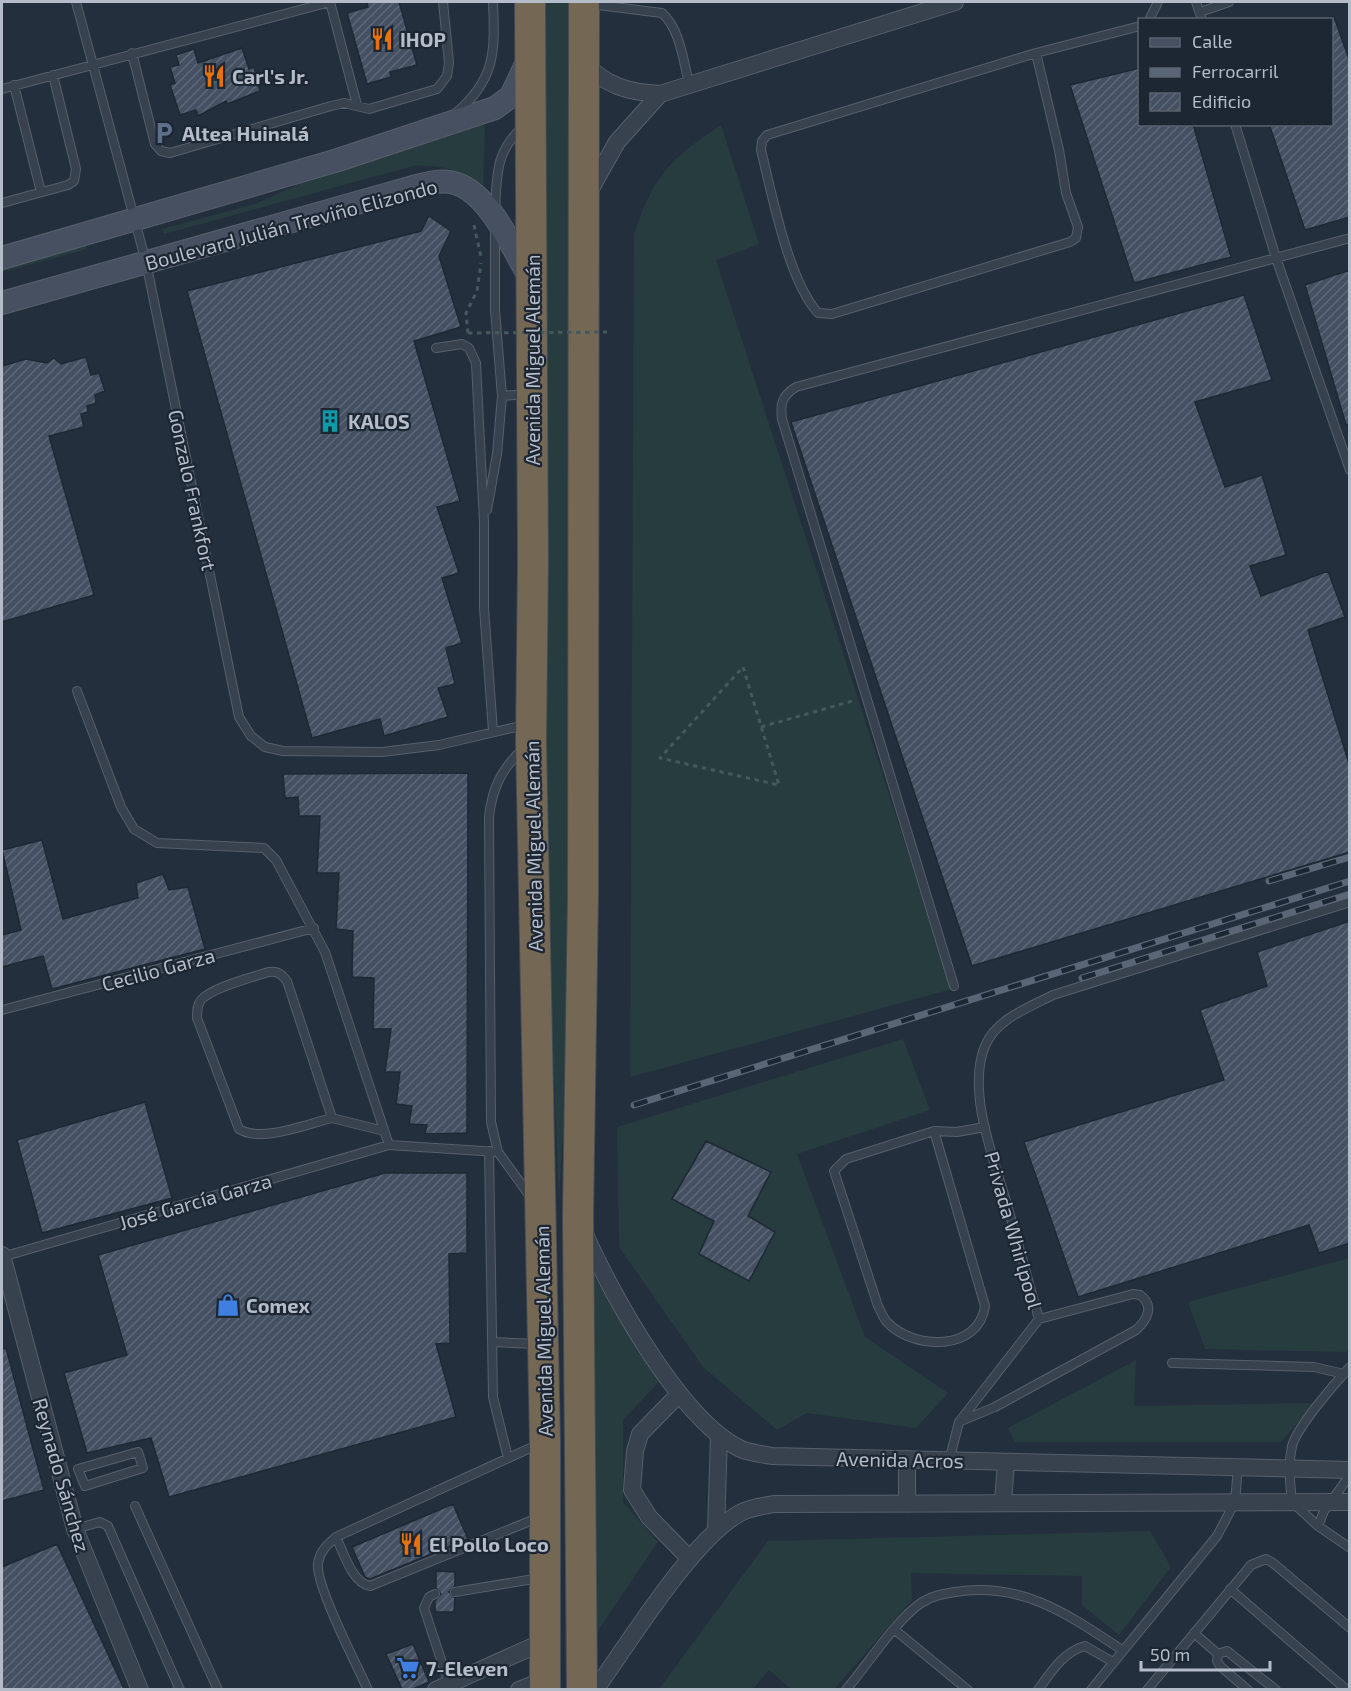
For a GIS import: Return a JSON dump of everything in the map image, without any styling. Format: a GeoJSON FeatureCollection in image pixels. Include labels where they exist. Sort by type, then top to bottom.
{"type":"FeatureCollection","features":[{"type":"Feature","properties":{"kind":"highway","name":"Avenida Miguel Alemán"},"geometry":{"type":"LineString","coordinates":[[530,2],[532,283],[516,395],[531,733],[545,1442],[546,1641],[537,1686]]}},
{"type":"Feature","properties":{"kind":"highway","name":"Avenida Miguel Alemán"},"geometry":{"type":"LineString","coordinates":[[582,1689],[578,1216],[583,895],[584,2]]}},
{"type":"Feature","properties":{"kind":"main road"},"geometry":{"type":"LineString","coordinates":[[2,258],[138,226],[495,108],[511,96],[521,80],[530,55]]}},
{"type":"Feature","properties":{"kind":"main road","name":"Boulevard Julián Treviño Elizondo"},"geometry":{"type":"LineString","coordinates":[[2,303],[145,258],[429,183],[449,182],[464,186],[483,201],[532,283]]}},
{"type":"Feature","properties":{"kind":"main road"},"geometry":{"type":"LineString","coordinates":[[2,294],[145,258]]}},
{"type":"Feature","properties":{"kind":"street"},"geometry":{"type":"LineString","coordinates":[[583,204],[616,142],[660,94],[689,83],[955,2]]}},
{"type":"Feature","properties":{"kind":"street"},"geometry":{"type":"LineString","coordinates":[[583,61],[608,83],[621,89],[660,94]]}},
{"type":"Feature","properties":{"kind":"street","name":"Avenida Acros"},"geometry":{"type":"LineString","coordinates":[[578,1216],[599,1266],[679,1394],[719,1436],[742,1450],[772,1456],[1350,1470]]}},
{"type":"Feature","properties":{"kind":"street","name":"Reynado Sánchez"},"geometry":{"type":"LineString","coordinates":[[2,1256],[75,1529],[140,1689]]}},
{"type":"Feature","properties":{"kind":"street"},"geometry":{"type":"LineString","coordinates":[[679,1394],[640,1434],[635,1451],[632,1490],[649,1517],[690,1559]]}},
{"type":"Feature","properties":{"kind":"street"},"geometry":{"type":"LineString","coordinates":[[716,1530],[719,1436]]}},
{"type":"Feature","properties":{"kind":"street"},"geometry":{"type":"LineString","coordinates":[[907,1460],[907,1504]]}},
{"type":"Feature","properties":{"kind":"street"},"geometry":{"type":"LineString","coordinates":[[1003,1503],[1006,1462]]}},
{"type":"Feature","properties":{"kind":"street"},"geometry":{"type":"LineString","coordinates":[[595,1689],[690,1559],[716,1530],[743,1511],[774,1504],[1350,1502]]}},
{"type":"Feature","properties":{"kind":"street"},"geometry":{"type":"LineString","coordinates":[[442,1687],[546,1641]]}},
{"type":"Feature","properties":{"kind":"lane","name":"Gonzalo Frankfort"},"geometry":{"type":"LineString","coordinates":[[76,2],[138,226],[239,717],[251,736],[265,747],[283,751],[382,752],[439,745],[493,731]]}},
{"type":"Feature","properties":{"kind":"lane"},"geometry":{"type":"LineString","coordinates":[[2,89],[92,63],[330,2],[357,105]]}},
{"type":"Feature","properties":{"kind":"lane"},"geometry":{"type":"LineString","coordinates":[[132,53],[155,144],[161,151],[170,153],[331,106],[344,103],[369,109],[437,89],[447,76],[449,63],[443,2]]}},
{"type":"Feature","properties":{"kind":"lane"},"geometry":{"type":"LineString","coordinates":[[437,129],[468,102],[484,81],[494,59],[494,2]]}},
{"type":"Feature","properties":{"kind":"lane"},"geometry":{"type":"LineString","coordinates":[[584,2],[662,13],[670,20],[676,34],[689,83]]}},
{"type":"Feature","properties":{"kind":"lane"},"geometry":{"type":"LineString","coordinates":[[1150,18],[1158,2]]}},
{"type":"Feature","properties":{"kind":"lane"},"geometry":{"type":"LineString","coordinates":[[1196,2],[1201,16],[1229,2]]}},
{"type":"Feature","properties":{"kind":"lane"},"geometry":{"type":"LineString","coordinates":[[1036,53],[1057,140],[1066,193],[1078,226],[1076,238],[832,314],[818,313],[802,286],[787,244],[761,150],[762,141],[775,131],[1036,53],[1138,27]]}},
{"type":"Feature","properties":{"kind":"lane"},"geometry":{"type":"LineString","coordinates":[[2,203],[69,185],[76,175],[53,75]]}},
{"type":"Feature","properties":{"kind":"lane"},"geometry":{"type":"LineString","coordinates":[[14,86],[41,192]]}},
{"type":"Feature","properties":{"kind":"lane"},"geometry":{"type":"LineString","coordinates":[[484,522],[497,454],[516,395],[495,310],[494,219],[497,170],[502,150],[513,135],[531,120]]}},
{"type":"Feature","properties":{"kind":"lane"},"geometry":{"type":"LineString","coordinates":[[1236,126],[1276,258],[1348,457],[1350,470]]}},
{"type":"Feature","properties":{"kind":"lane"},"geometry":{"type":"LineString","coordinates":[[954,986],[782,419],[780,404],[786,393],[796,387],[1350,238]]}},
{"type":"Feature","properties":{"kind":"lane"},"geometry":{"type":"LineString","coordinates":[[436,348],[462,344],[474,354],[484,522],[484,608],[493,731],[531,733]]}},
{"type":"Feature","properties":{"kind":"lane"},"geometry":{"type":"LineString","coordinates":[[77,691],[121,807],[134,829],[157,843],[264,848],[276,860],[325,952],[389,1145]]}},
{"type":"Feature","properties":{"kind":"lane"},"geometry":{"type":"LineString","coordinates":[[508,1458],[493,1397],[494,1152],[491,1122],[489,817],[491,797],[501,773],[531,733]]}},
{"type":"Feature","properties":{"kind":"lane","name":"Privada Whirlpool"},"geometry":{"type":"LineString","coordinates":[[949,1461],[959,1422],[1039,1319],[984,1127],[979,1077],[985,1045],[997,1028],[1016,1014],[1053,995],[1350,902]]}},
{"type":"Feature","properties":{"kind":"lane","name":"Cecilio Garza"},"geometry":{"type":"LineString","coordinates":[[2,1010],[314,928]]}},
{"type":"Feature","properties":{"kind":"lane"},"geometry":{"type":"LineString","coordinates":[[332,1118],[287,981],[282,974],[274,971],[265,973],[210,994],[201,1000],[197,1008],[197,1018],[239,1129],[248,1135],[262,1135],[332,1118],[384,1131]]}},
{"type":"Feature","properties":{"kind":"lane"},"geometry":{"type":"LineString","coordinates":[[934,1131],[985,1306],[984,1317],[977,1328],[966,1335],[945,1342],[932,1342],[896,1329],[886,1322],[878,1306],[834,1171],[846,1159],[934,1131],[957,1132],[984,1127]]}},
{"type":"Feature","properties":{"kind":"lane","name":"José García Garza"},"geometry":{"type":"LineString","coordinates":[[2,1256],[389,1145],[494,1152]]}},
{"type":"Feature","properties":{"kind":"lane"},"geometry":{"type":"LineString","coordinates":[[494,1152],[541,1209]]}},
{"type":"Feature","properties":{"kind":"lane"},"geometry":{"type":"LineString","coordinates":[[959,1422],[995,1407],[1136,1330],[1148,1315],[1148,1306],[1145,1298],[1133,1294],[1039,1319]]}},
{"type":"Feature","properties":{"kind":"lane"},"geometry":{"type":"LineString","coordinates":[[492,1342],[543,1344]]}},
{"type":"Feature","properties":{"kind":"lane"},"geometry":{"type":"LineString","coordinates":[[1172,1364],[1314,1367],[1347,1370]]}},
{"type":"Feature","properties":{"kind":"lane"},"geometry":{"type":"LineString","coordinates":[[1347,1370],[1299,1431],[1293,1444],[1289,1468],[1292,1502],[1318,1526],[1350,1548]]}},
{"type":"Feature","properties":{"kind":"lane"},"geometry":{"type":"LineString","coordinates":[[368,1689],[322,1585],[318,1565],[322,1550],[336,1537],[545,1442]]}},
{"type":"Feature","properties":{"kind":"lane"},"geometry":{"type":"LineString","coordinates":[[138,1452],[143,1468],[85,1486],[81,1477],[78,1469],[138,1452]]}},
{"type":"Feature","properties":{"kind":"lane"},"geometry":{"type":"LineString","coordinates":[[1091,1689],[1217,1536],[1235,1502],[1238,1467]]}},
{"type":"Feature","properties":{"kind":"lane"},"geometry":{"type":"LineString","coordinates":[[1318,1526],[1324,1511],[1350,1475]]}},
{"type":"Feature","properties":{"kind":"lane"},"geometry":{"type":"LineString","coordinates":[[63,1481],[81,1477]]}},
{"type":"Feature","properties":{"kind":"lane"},"geometry":{"type":"LineString","coordinates":[[135,1506],[218,1689]]}},
{"type":"Feature","properties":{"kind":"lane"},"geometry":{"type":"LineString","coordinates":[[336,1537],[355,1576],[364,1585],[370,1586],[546,1514]]}},
{"type":"Feature","properties":{"kind":"lane"},"geometry":{"type":"LineString","coordinates":[[75,1529],[100,1522],[108,1526],[180,1689]]}},
{"type":"Feature","properties":{"kind":"lane"},"geometry":{"type":"LineString","coordinates":[[1147,1689],[1251,1565],[1266,1559],[1350,1628]]}},
{"type":"Feature","properties":{"kind":"lane"},"geometry":{"type":"LineString","coordinates":[[455,1592],[546,1577]]}},
{"type":"Feature","properties":{"kind":"lane"},"geometry":{"type":"LineString","coordinates":[[846,1689],[895,1630],[921,1603],[937,1595],[972,1589],[1006,1590],[1034,1598],[1122,1650]]}},
{"type":"Feature","properties":{"kind":"lane"},"geometry":{"type":"LineString","coordinates":[[1230,1589],[1347,1689]]}},
{"type":"Feature","properties":{"kind":"lane"},"geometry":{"type":"LineString","coordinates":[[435,1594],[429,1597],[424,1608],[442,1687]]}},
{"type":"Feature","properties":{"kind":"lane"},"geometry":{"type":"LineString","coordinates":[[895,1630],[968,1689]]}},
{"type":"Feature","properties":{"kind":"lane"},"geometry":{"type":"LineString","coordinates":[[1194,1633],[1218,1654]]}},
{"type":"Feature","properties":{"kind":"lane"},"geometry":{"type":"LineString","coordinates":[[1038,1689],[1061,1660],[1074,1649],[1085,1646],[1113,1662]]}},
{"type":"Feature","properties":{"kind":"lane"},"geometry":{"type":"LineString","coordinates":[[1218,1654],[1222,1651],[1232,1654],[1276,1689]]}},
{"type":"Feature","properties":{"kind":"lane"},"geometry":{"type":"LineString","coordinates":[[1218,1654],[1217,1661],[1220,1666],[1248,1689]]}},
{"type":"Feature","properties":{"kind":"path"},"geometry":{"type":"LineString","coordinates":[[472,218],[479,238],[481,259],[477,291],[466,313],[468,333],[607,332]]}},
{"type":"Feature","properties":{"kind":"path"},"geometry":{"type":"LineString","coordinates":[[743,667],[761,728],[779,785],[660,758],[743,667]]}},
{"type":"Feature","properties":{"kind":"path"},"geometry":{"type":"LineString","coordinates":[[761,728],[866,697]]}},
{"type":"Feature","properties":{"kind":"green space"},"geometry":{"type":"Polygon","coordinates":[[[540,2],[569,2],[572,359],[570,1011],[559,1199],[545,859],[540,2]]]}},
{"type":"Feature","properties":{"kind":"green space"},"geometry":{"type":"Polygon","coordinates":[[[485,124],[483,189],[467,177],[451,170],[433,166],[413,166],[164,234],[162,229],[255,204],[306,181],[485,124]]]}},
{"type":"Feature","properties":{"kind":"green space"},"geometry":{"type":"Polygon","coordinates":[[[721,125],[759,244],[716,260],[952,989],[630,1077],[634,235],[656,183],[676,159],[721,125]]]}},
{"type":"Feature","properties":{"kind":"green space"},"geometry":{"type":"Polygon","coordinates":[[[85,243],[87,249],[2,272],[2,265],[85,243]]]}},
{"type":"Feature","properties":{"kind":"green space"},"geometry":{"type":"Polygon","coordinates":[[[903,1039],[930,1110],[797,1154],[865,1337],[948,1393],[916,1428],[807,1413],[777,1430],[703,1367],[619,1247],[617,1127],[903,1039]]]}},
{"type":"Feature","properties":{"kind":"green space"},"geometry":{"type":"Polygon","coordinates":[[[1349,1258],[1350,1348],[1346,1352],[1205,1349],[1188,1302],[1349,1258]]]}},
{"type":"Feature","properties":{"kind":"green space"},"geometry":{"type":"Polygon","coordinates":[[[593,1275],[659,1382],[623,1420],[623,1502],[658,1542],[596,1633],[593,1275]]]}},
{"type":"Feature","properties":{"kind":"green space"},"geometry":{"type":"Polygon","coordinates":[[[1136,1360],[1134,1406],[1315,1403],[1281,1442],[1015,1442],[1008,1428],[1136,1360]]]}},
{"type":"Feature","properties":{"kind":"green space"},"geometry":{"type":"Polygon","coordinates":[[[1150,1531],[1171,1567],[1119,1635],[1082,1605],[1082,1576],[911,1573],[912,1600],[834,1689],[791,1689],[769,1670],[753,1689],[659,1689],[768,1541],[1150,1531]]]}},
{"type":"Feature","properties":{"kind":"building","name":"IHOP"},"geometry":{"type":"Polygon","coordinates":[[[367,2],[399,2],[417,65],[390,72],[391,77],[367,84],[347,13],[368,7],[367,2]]]}},
{"type":"Feature","properties":{"kind":"building"},"geometry":{"type":"Polygon","coordinates":[[[1334,17],[1350,62],[1350,217],[1305,230],[1270,126],[1333,126],[1332,18],[1334,17]]]}},
{"type":"Feature","properties":{"kind":"building","name":"Carl's Jr."},"geometry":{"type":"Polygon","coordinates":[[[242,48],[249,69],[254,67],[260,91],[227,104],[226,101],[198,116],[196,110],[180,115],[170,85],[175,83],[170,67],[179,65],[176,55],[194,49],[198,63],[242,48]]]}},
{"type":"Feature","properties":{"kind":"building"},"geometry":{"type":"Polygon","coordinates":[[[1138,68],[1138,126],[1194,126],[1231,257],[1134,283],[1070,85],[1138,68]]]}},
{"type":"Feature","properties":{"kind":"building","name":"KALOS"},"geometry":{"type":"Polygon","coordinates":[[[429,216],[451,231],[439,256],[461,327],[414,341],[460,501],[437,507],[459,573],[442,578],[462,643],[446,648],[455,684],[438,688],[448,717],[384,736],[380,719],[312,738],[187,291],[421,231],[429,216]]]}},
{"type":"Feature","properties":{"kind":"building"},"geometry":{"type":"Polygon","coordinates":[[[1350,270],[1350,424],[1346,425],[1305,285],[1350,270]]]}},
{"type":"Feature","properties":{"kind":"building"},"geometry":{"type":"Polygon","coordinates":[[[1244,295],[1272,380],[1195,402],[1225,487],[1262,475],[1286,555],[1250,566],[1261,596],[1328,571],[1345,617],[1308,630],[1350,767],[1350,852],[972,966],[791,422],[1244,295]]]}},
{"type":"Feature","properties":{"kind":"building"},"geometry":{"type":"Polygon","coordinates":[[[86,357],[91,375],[99,373],[105,391],[95,395],[96,403],[87,406],[88,412],[81,414],[84,427],[49,436],[94,595],[2,622],[2,366],[26,359],[47,363],[54,358],[61,364],[86,357]]]}},
{"type":"Feature","properties":{"kind":"building"},"geometry":{"type":"Polygon","coordinates":[[[468,773],[467,1133],[425,1134],[427,1125],[409,1124],[412,1106],[396,1104],[400,1072],[385,1072],[391,1029],[373,1029],[374,978],[352,977],[353,931],[336,929],[339,873],[317,873],[320,816],[299,816],[298,797],[285,798],[283,774],[468,773]]]}},
{"type":"Feature","properties":{"kind":"building"},"geometry":{"type":"Polygon","coordinates":[[[42,840],[63,919],[138,898],[136,883],[163,874],[169,890],[188,887],[205,949],[52,989],[43,956],[2,967],[2,935],[21,930],[2,850],[42,840]]]}},
{"type":"Feature","properties":{"kind":"building"},"geometry":{"type":"Polygon","coordinates":[[[1350,921],[1350,1243],[1319,1253],[1309,1225],[1078,1297],[1024,1142],[1224,1080],[1200,1010],[1267,986],[1257,952],[1350,921]]]}},
{"type":"Feature","properties":{"kind":"building"},"geometry":{"type":"Polygon","coordinates":[[[145,1102],[172,1198],[42,1233],[17,1140],[145,1102]]]}},
{"type":"Feature","properties":{"kind":"building"},"geometry":{"type":"Polygon","coordinates":[[[706,1141],[771,1172],[748,1216],[775,1232],[749,1281],[699,1254],[714,1221],[672,1199],[706,1141]]]}},
{"type":"Feature","properties":{"kind":"building","name":"Comex"},"geometry":{"type":"Polygon","coordinates":[[[385,1173],[467,1173],[467,1253],[449,1254],[450,1343],[436,1344],[456,1417],[169,1497],[151,1438],[87,1453],[64,1373],[127,1355],[98,1255],[385,1173]]]}},
{"type":"Feature","properties":{"kind":"building"},"geometry":{"type":"Polygon","coordinates":[[[6,1348],[44,1490],[2,1501],[2,1349],[6,1348]]]}},
{"type":"Feature","properties":{"kind":"building","name":"El Pollo Loco"},"geometry":{"type":"Polygon","coordinates":[[[453,1504],[468,1539],[370,1579],[365,1577],[352,1547],[453,1504]]]}},
{"type":"Feature","properties":{"kind":"building"},"geometry":{"type":"Polygon","coordinates":[[[57,1544],[124,1689],[2,1689],[2,1567],[57,1544]]]}},
{"type":"Feature","properties":{"kind":"building"},"geometry":{"type":"Polygon","coordinates":[[[436,1571],[455,1572],[455,1586],[449,1592],[455,1598],[454,1612],[435,1612],[435,1601],[441,1594],[436,1588],[436,1571]]]}},
{"type":"Feature","properties":{"kind":"building","name":"7-Eleven"},"geometry":{"type":"Polygon","coordinates":[[[413,1644],[429,1682],[413,1689],[402,1689],[386,1654],[413,1644]]]}},
{"type":"Feature","properties":{"kind":"railway"},"geometry":{"type":"LineString","coordinates":[[1269,881],[1350,857]]}},
{"type":"Feature","properties":{"kind":"railway"},"geometry":{"type":"LineString","coordinates":[[634,1105],[1350,881]]}},
{"type":"Feature","properties":{"kind":"railway"},"geometry":{"type":"LineString","coordinates":[[1082,978],[1350,894]]}},
{"type":"Feature","properties":{"kind":"place","name":"IHOP"},"geometry":{"type":"Point","coordinates":[382,39]}},
{"type":"Feature","properties":{"kind":"place","name":"Carl's Jr."},"geometry":{"type":"Point","coordinates":[214,76]}},
{"type":"Feature","properties":{"kind":"place","name":"Altea Huinalá"},"geometry":{"type":"Point","coordinates":[164,133]}},
{"type":"Feature","properties":{"kind":"place","name":"KALOS"},"geometry":{"type":"Point","coordinates":[330,421]}},
{"type":"Feature","properties":{"kind":"place","name":"Comex"},"geometry":{"type":"Point","coordinates":[228,1305]}},
{"type":"Feature","properties":{"kind":"place","name":"El Pollo Loco"},"geometry":{"type":"Point","coordinates":[411,1544]}},
{"type":"Feature","properties":{"kind":"place","name":"7-Eleven"},"geometry":{"type":"Point","coordinates":[408,1668]}}]}
